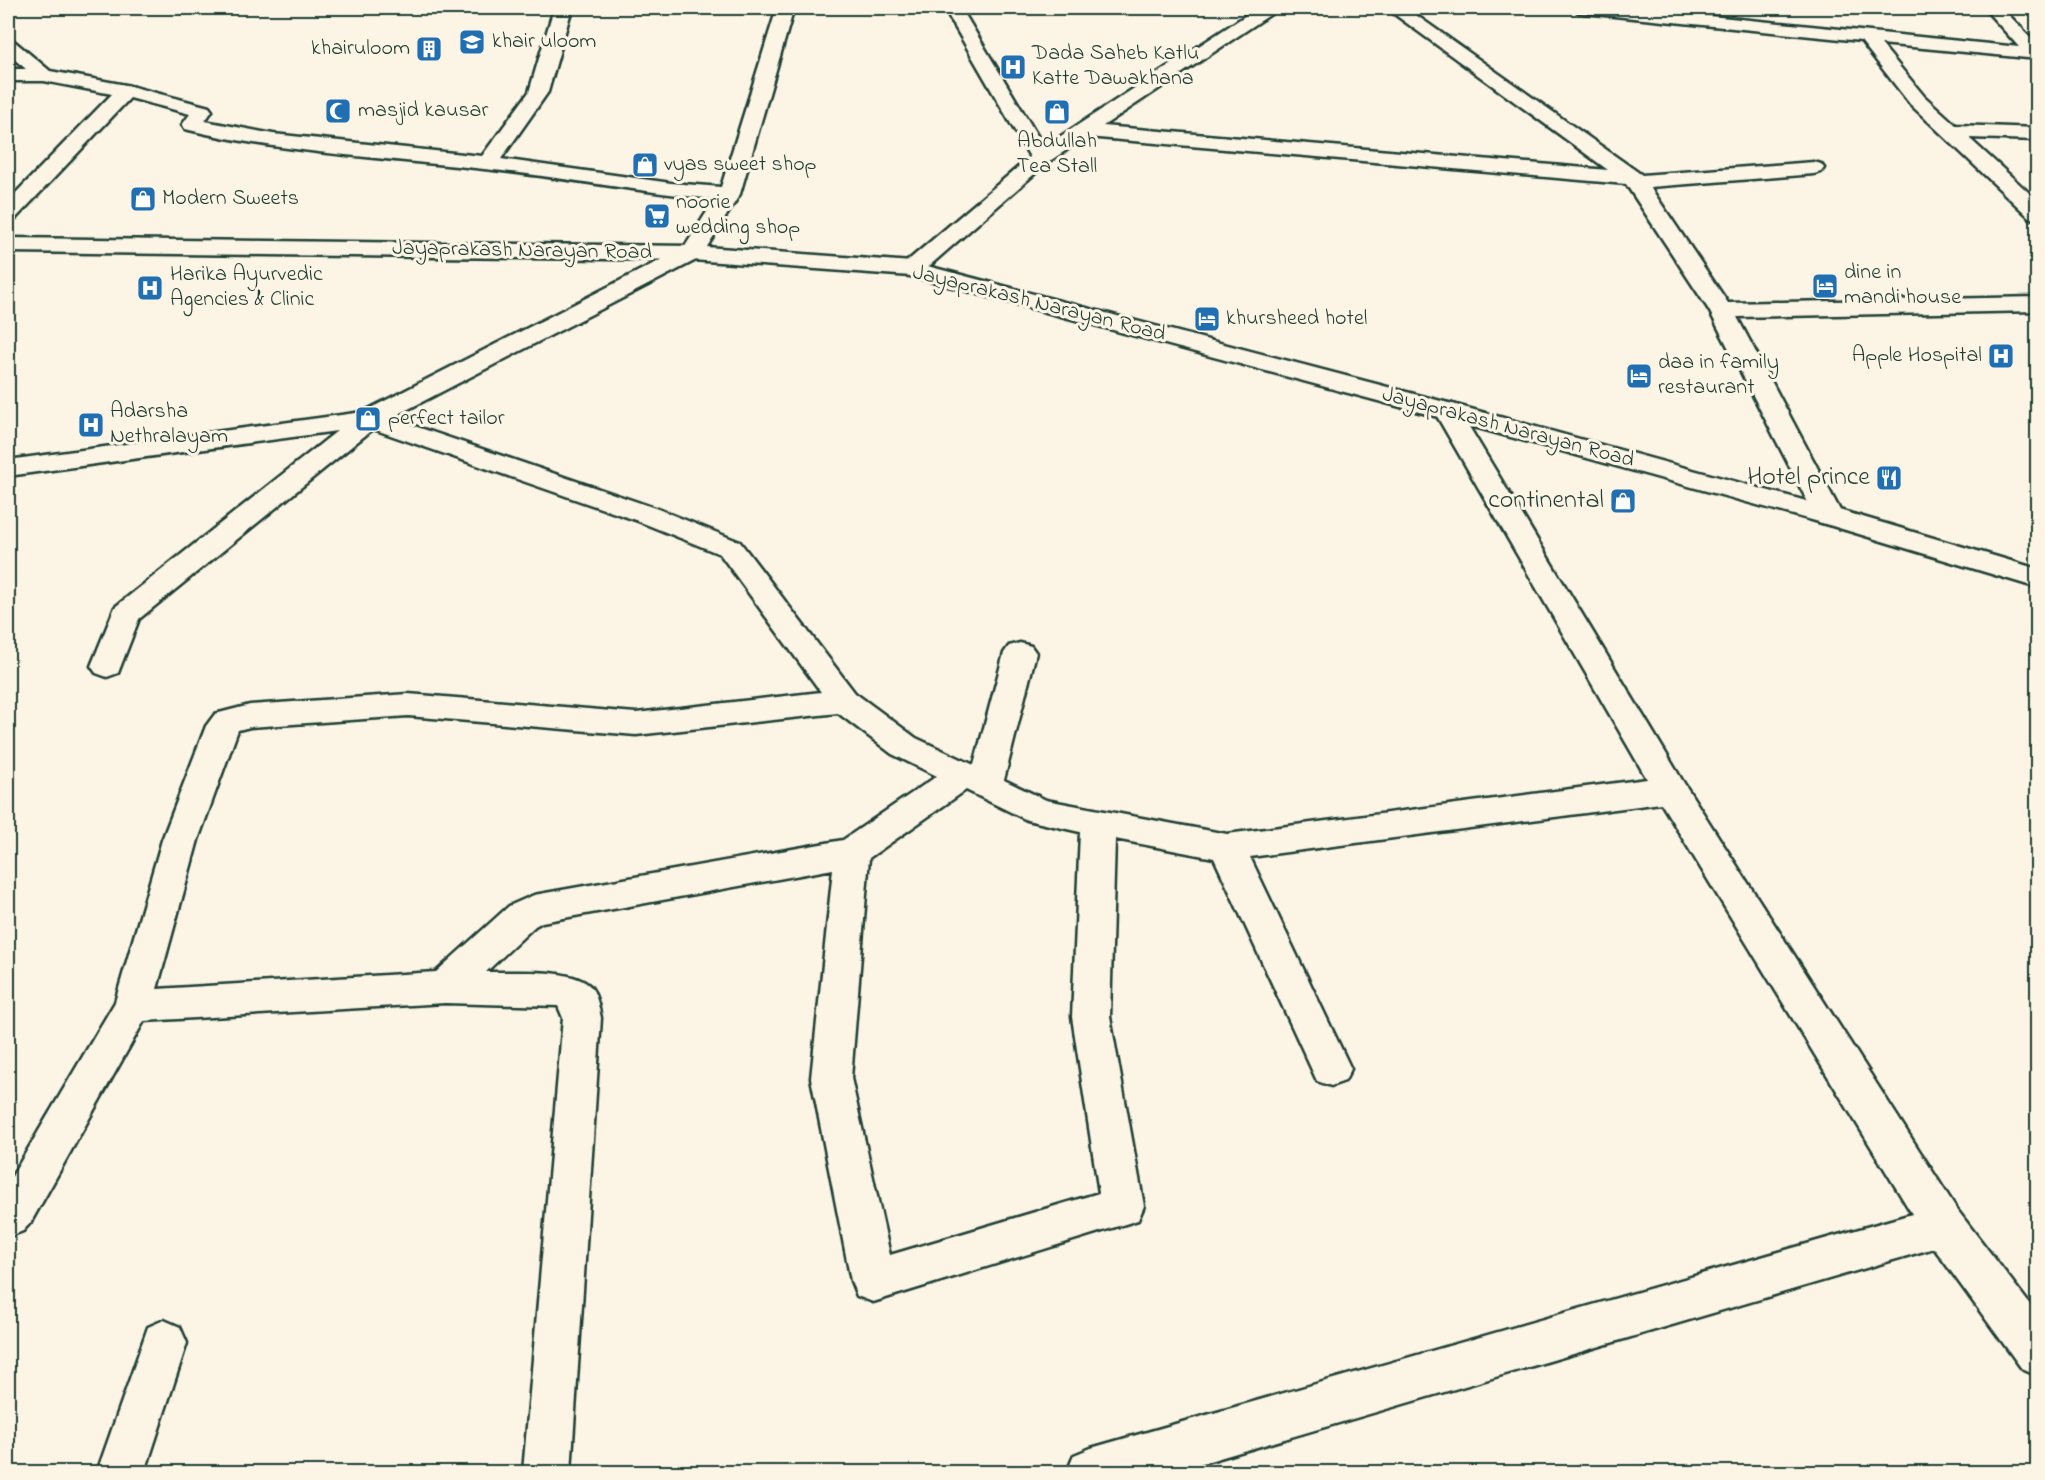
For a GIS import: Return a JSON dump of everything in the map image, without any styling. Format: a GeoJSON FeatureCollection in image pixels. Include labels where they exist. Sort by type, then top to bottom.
{"type":"FeatureCollection","features":[{"type":"Feature","properties":{"kind":"street"},"geometry":{"type":"LineString","coordinates":[[488,164],[538,92],[563,8]]}},
{"type":"Feature","properties":{"kind":"street"},"geometry":{"type":"LineString","coordinates":[[107,666],[126,614],[369,419],[692,253],[729,194],[786,8]]}},
{"type":"Feature","properties":{"kind":"street"},"geometry":{"type":"LineString","coordinates":[[953,8],[1041,158]]}},
{"type":"Feature","properties":{"kind":"street"},"geometry":{"type":"LineString","coordinates":[[912,269],[1041,158],[1268,8]]}},
{"type":"Feature","properties":{"kind":"street"},"geometry":{"type":"LineString","coordinates":[[1395,8],[1634,180],[1721,310],[1829,516]]}},
{"type":"Feature","properties":{"kind":"street"},"geometry":{"type":"LineString","coordinates":[[1584,8],[1647,10],[2037,54]]}},
{"type":"Feature","properties":{"kind":"street"},"geometry":{"type":"LineString","coordinates":[[1993,8],[2037,54]]}},
{"type":"Feature","properties":{"kind":"street"},"geometry":{"type":"LineString","coordinates":[[1801,15],[1813,29]]}},
{"type":"Feature","properties":{"kind":"street"},"geometry":{"type":"LineString","coordinates":[[1865,35],[1917,100],[2037,213]]}},
{"type":"Feature","properties":{"kind":"street"},"geometry":{"type":"LineString","coordinates":[[8,45],[44,75]]}},
{"type":"Feature","properties":{"kind":"street"},"geometry":{"type":"LineString","coordinates":[[8,75],[44,75],[126,91],[202,111],[192,125],[273,140],[488,164],[671,189],[729,194]]}},
{"type":"Feature","properties":{"kind":"street"},"geometry":{"type":"LineString","coordinates":[[8,213],[126,91]]}},
{"type":"Feature","properties":{"kind":"street"},"geometry":{"type":"LineString","coordinates":[[1081,130],[1634,180],[1814,168]]}},
{"type":"Feature","properties":{"kind":"street"},"geometry":{"type":"LineString","coordinates":[[1949,131],[2037,134]]}},
{"type":"Feature","properties":{"kind":"street","name":"Jayaprakash Narayan Road"},"geometry":{"type":"LineString","coordinates":[[8,246],[692,253],[912,269],[1447,411],[1829,516],[2037,579]]}},
{"type":"Feature","properties":{"kind":"street"},"geometry":{"type":"LineString","coordinates":[[1721,310],[2037,304]]}},
{"type":"Feature","properties":{"kind":"street"},"geometry":{"type":"LineString","coordinates":[[1447,411],[1670,789],[1943,1225],[2037,1353]]}},
{"type":"Feature","properties":{"kind":"street"},"geometry":{"type":"LineString","coordinates":[[8,468],[369,419],[648,515],[730,548],[844,701],[904,746],[1039,811],[1227,847],[1670,789]]}},
{"type":"Feature","properties":{"kind":"street"},"geometry":{"type":"LineString","coordinates":[[445,987],[522,916],[534,909],[852,852],[975,780],[1020,653]]}},
{"type":"Feature","properties":{"kind":"street"},"geometry":{"type":"LineString","coordinates":[[8,1217],[16,1208],[134,1006],[180,840],[222,726],[228,722],[250,716],[408,705],[636,724],[844,701]]}},
{"type":"Feature","properties":{"kind":"street"},"geometry":{"type":"LineString","coordinates":[[852,852],[831,1078],[873,1281],[1123,1206],[1091,1017],[1098,822]]}},
{"type":"Feature","properties":{"kind":"street"},"geometry":{"type":"LineString","coordinates":[[1227,847],[1331,1069]]}},
{"type":"Feature","properties":{"kind":"street"},"geometry":{"type":"LineString","coordinates":[[134,1006],[445,987],[566,990],[577,998],[582,1018],[547,1473]]}},
{"type":"Feature","properties":{"kind":"street"},"geometry":{"type":"LineString","coordinates":[[1091,1473],[1943,1225]]}},
{"type":"Feature","properties":{"kind":"street"},"geometry":{"type":"LineString","coordinates":[[121,1473],[164,1343]]}},
{"type":"Feature","properties":{"kind":"place","name":"khair uloom"},"geometry":{"type":"Point","coordinates":[472,42]}},
{"type":"Feature","properties":{"kind":"place","name":"khairuloom"},"geometry":{"type":"Point","coordinates":[429,49]}},
{"type":"Feature","properties":{"kind":"place","name":"Dada Saheb Katlu Katte Dawakhana"},"geometry":{"type":"Point","coordinates":[1013,67]}},
{"type":"Feature","properties":{"kind":"place","name":"masjid kausar"},"geometry":{"type":"Point","coordinates":[338,111]}},
{"type":"Feature","properties":{"kind":"place","name":"Abdullah Tea Stall"},"geometry":{"type":"Point","coordinates":[1057,112]}},
{"type":"Feature","properties":{"kind":"place","name":"vyas sweet shop"},"geometry":{"type":"Point","coordinates":[645,165]}},
{"type":"Feature","properties":{"kind":"place","name":"Modern Sweets"},"geometry":{"type":"Point","coordinates":[143,199]}},
{"type":"Feature","properties":{"kind":"place","name":"noorie wedding shop"},"geometry":{"type":"Point","coordinates":[657,216]}},
{"type":"Feature","properties":{"kind":"place","name":"dine in mandi house"},"geometry":{"type":"Point","coordinates":[1825,286]}},
{"type":"Feature","properties":{"kind":"place","name":"Harika Ayurvedic Agencies & Clinic"},"geometry":{"type":"Point","coordinates":[150,288]}},
{"type":"Feature","properties":{"kind":"place","name":"khursheed hotel"},"geometry":{"type":"Point","coordinates":[1207,319]}},
{"type":"Feature","properties":{"kind":"place","name":"Apple Hospital"},"geometry":{"type":"Point","coordinates":[2001,356]}},
{"type":"Feature","properties":{"kind":"place","name":"daa in family restaurant"},"geometry":{"type":"Point","coordinates":[1639,376]}},
{"type":"Feature","properties":{"kind":"place","name":"perfect tailor"},"geometry":{"type":"Point","coordinates":[368,419]}},
{"type":"Feature","properties":{"kind":"place","name":"Adarsha Nethralayam"},"geometry":{"type":"Point","coordinates":[91,425]}},
{"type":"Feature","properties":{"kind":"place","name":"Hotel prince"},"geometry":{"type":"Point","coordinates":[1889,478]}},
{"type":"Feature","properties":{"kind":"place","name":"continental"},"geometry":{"type":"Point","coordinates":[1623,501]}}]}
